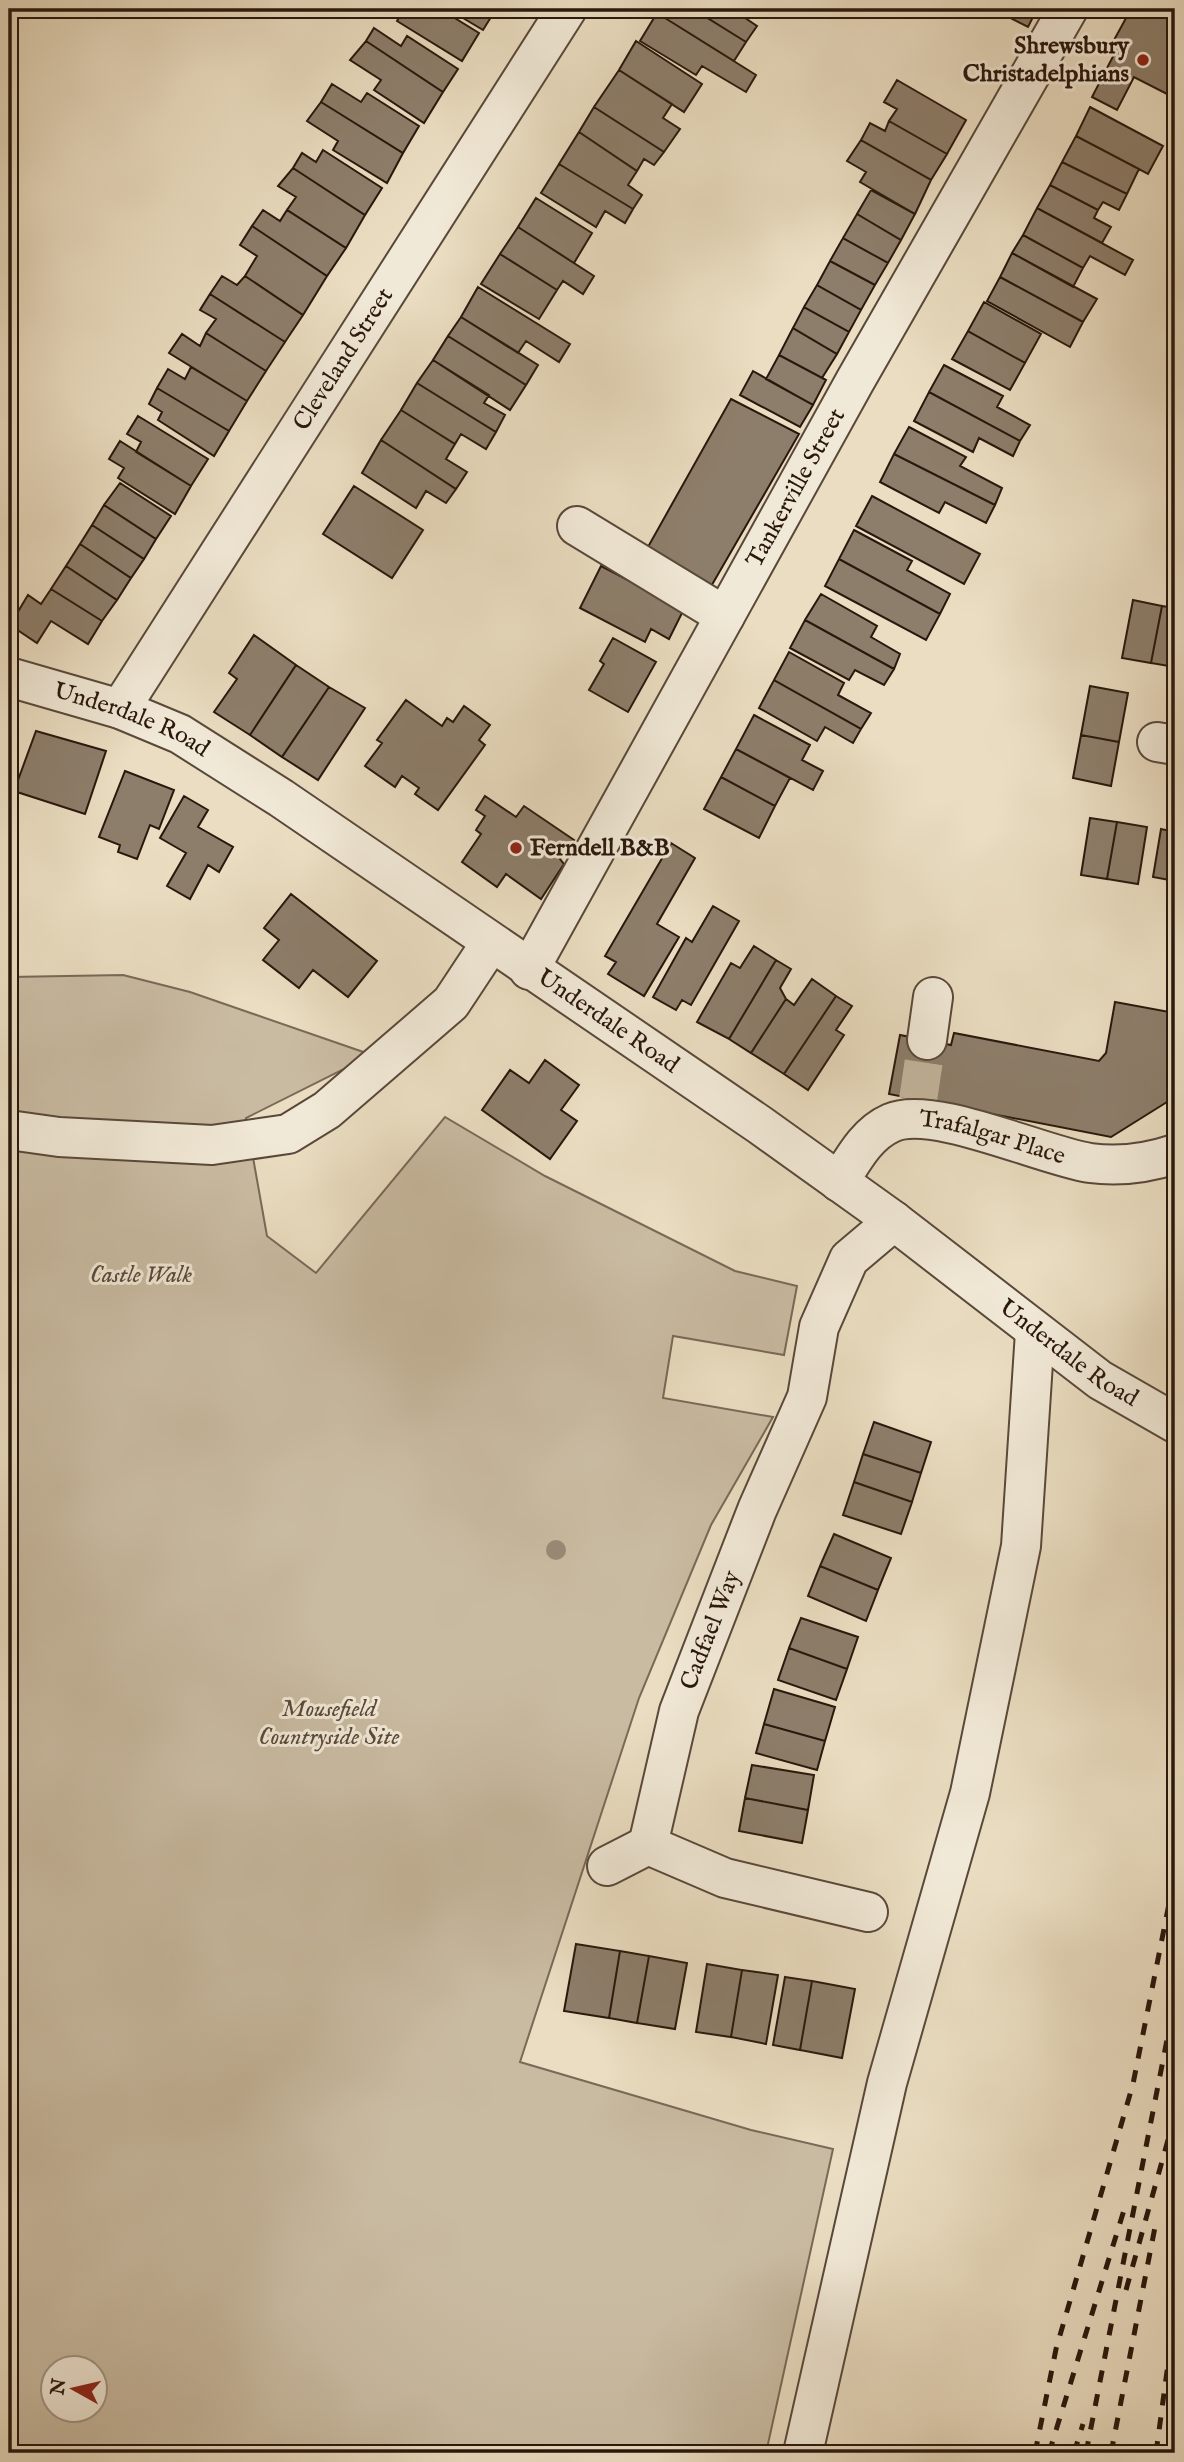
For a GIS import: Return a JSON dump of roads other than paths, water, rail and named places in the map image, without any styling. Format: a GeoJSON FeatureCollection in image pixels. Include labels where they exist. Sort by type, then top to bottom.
{"type":"FeatureCollection","features":[{"type":"Feature","properties":{"kind":"street","name":"Cleveland Street"},"geometry":{"type":"LineString","coordinates":[[120,709],[568,9]]}},
{"type":"Feature","properties":{"kind":"street","name":"Tankerville Street"},"geometry":{"type":"LineString","coordinates":[[529,970],[725,616],[1068,9]]}},
{"type":"Feature","properties":{"kind":"street"},"geometry":{"type":"LineString","coordinates":[[578,526],[725,616]]}},
{"type":"Feature","properties":{"kind":"street","name":"Underdale Road"},"geometry":{"type":"LineString","coordinates":[[9,677],[120,709],[180,734],[281,799],[490,944],[664,1059],[894,1222],[1100,1380],[1175,1423]]}},
{"type":"Feature","properties":{"kind":"street"},"geometry":{"type":"LineString","coordinates":[[9,1130],[59,1138],[212,1145],[288,1134],[327,1110],[451,1003],[490,944]]}},
{"type":"Feature","properties":{"kind":"street"},"geometry":{"type":"LineString","coordinates":[[926,1040],[933,997]]}},
{"type":"Feature","properties":{"kind":"street","name":"Trafalgar Place"},"geometry":{"type":"LineString","coordinates":[[839,1182],[869,1138],[917,1109],[950,1124],[1089,1163],[1128,1164],[1174,1159]]}},
{"type":"Feature","properties":{"kind":"street","name":"Cadfael Way"},"geometry":{"type":"LineString","coordinates":[[648,1845],[679,1711],[757,1510],[807,1396],[819,1327],[849,1259],[894,1222]]}},
{"type":"Feature","properties":{"kind":"street"},"geometry":{"type":"LineString","coordinates":[[803,2453],[887,2083],[970,1793],[1021,1546],[1035,1332]]}},
{"type":"Feature","properties":{"kind":"street"},"geometry":{"type":"LineString","coordinates":[[607,1867],[648,1845],[725,1878],[868,1912]]}},
{"type":"Feature","properties":{"kind":"tunnel"},"geometry":{"type":"LineString","coordinates":[[918,1100],[927,1040]]}},
{"type":"Feature","properties":{"kind":"railway"},"geometry":{"type":"LineString","coordinates":[[1035,2453],[1056,2349],[1133,2084],[1175,1874]]}},
{"type":"Feature","properties":{"kind":"railway"},"geometry":{"type":"LineString","coordinates":[[1086,2453],[1175,1999]]}},
{"type":"Feature","properties":{"kind":"railway"},"geometry":{"type":"LineString","coordinates":[[1126,2290],[1175,2115]]}},
{"type":"Feature","properties":{"kind":"railway"},"geometry":{"type":"LineString","coordinates":[[1049,2453],[1124,2210]]}},
{"type":"Feature","properties":{"kind":"railway"},"geometry":{"type":"LineString","coordinates":[[1111,2453],[1155,2227]]}},
{"type":"Feature","properties":{"kind":"railway"},"geometry":{"type":"LineString","coordinates":[[1156,2453],[1175,2312]]}},
{"type":"Feature","properties":{"kind":"railway"},"geometry":{"type":"LineString","coordinates":[[1074,2453],[1083,2424]]}},
{"type":"Feature","properties":{"kind":"place","name":"Shrewsbury Christadelphians"},"geometry":{"type":"Point","coordinates":[1143,60]}},
{"type":"Feature","properties":{"kind":"place","name":"Ferndell B&B"},"geometry":{"type":"Point","coordinates":[516,848]}},
{"type":"Feature","properties":{"kind":"park label","name":"Castle Walk"},"geometry":{"type":"Point","coordinates":[141,1275]}},
{"type":"Feature","properties":{"kind":"park label","name":"Mousefield Countryside Site"},"geometry":{"type":"Point","coordinates":[329,1723]}}]}
